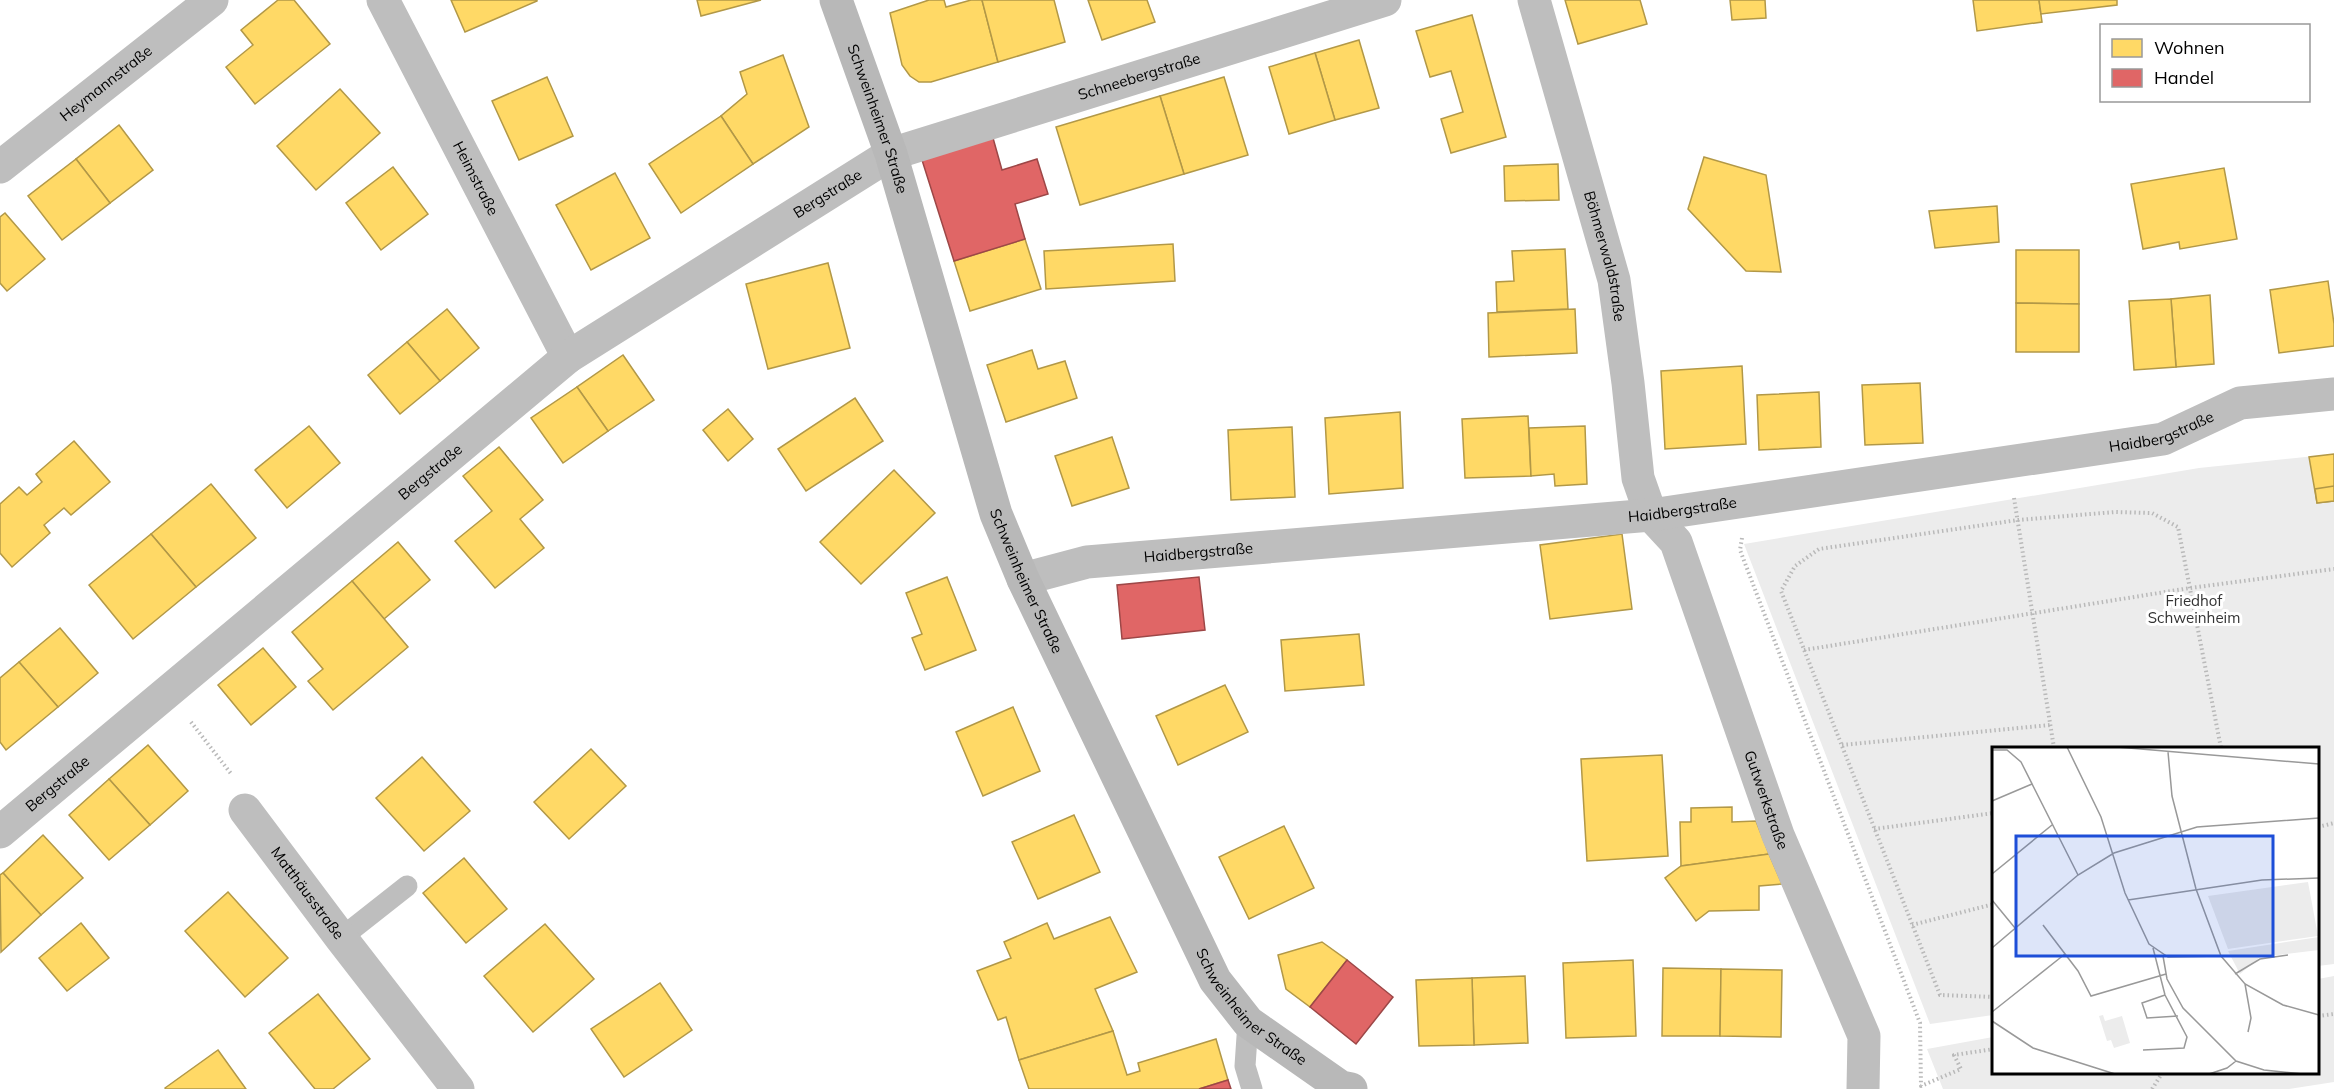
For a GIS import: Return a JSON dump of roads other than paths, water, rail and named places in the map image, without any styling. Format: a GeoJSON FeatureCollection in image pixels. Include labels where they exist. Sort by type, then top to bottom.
{"type":"FeatureCollection","features":[{"type":"Feature","properties":{"kind":"street","name":"Heymannstraße"},"geometry":{"type":"LineString","coordinates":[[0,167],[212,0]]}},
{"type":"Feature","properties":{"kind":"street","name":"Heimstraße"},"geometry":{"type":"LineString","coordinates":[[382,0],[568,357]]}},
{"type":"Feature","properties":{"kind":"street","name":"Schweinheimer Straße"},"geometry":{"type":"LineString","coordinates":[[836,0],[891,154],[996,514],[1023,579],[1215,980],[1248,1022],[1344,1088]]}},
{"type":"Feature","properties":{"kind":"street","name":"Schneebergstraße"},"geometry":{"type":"LineString","coordinates":[[891,154],[1386,0]]}},
{"type":"Feature","properties":{"kind":"street","name":"Böhmerwaldstraße"},"geometry":{"type":"LineString","coordinates":[[1534,0],[1614,280],[1638,478],[1651,515]]}},
{"type":"Feature","properties":{"kind":"street","name":"Bergstraße"},"geometry":{"type":"LineString","coordinates":[[0,832],[568,357],[891,154]]}},
{"type":"Feature","properties":{"kind":"street","name":"Haidbergstraße"},"geometry":{"type":"LineString","coordinates":[[1023,579],[1087,562],[1651,515],[2163,440],[2240,403],[2334,394]]}},
{"type":"Feature","properties":{"kind":"street","name":"Gutwerkstraße"},"geometry":{"type":"LineString","coordinates":[[1651,515],[1676,542],[1778,835],[1864,1036],[1863,1089]]}},
{"type":"Feature","properties":{"kind":"street","name":"Matthäusstraße"},"geometry":{"type":"LineString","coordinates":[[245,810],[341,938],[442,1084]]}},
{"type":"Feature","properties":{"kind":"lane"},"geometry":{"type":"LineString","coordinates":[[341,938],[407,886]]}},
{"type":"Feature","properties":{"kind":"lane"},"geometry":{"type":"LineString","coordinates":[[1248,1022],[1245,1066],[1252,1089]]}},
{"type":"Feature","properties":{"kind":"park label","name":"Friedhof Schweinheim"},"geometry":{"type":"Point","coordinates":[2194,610]}}]}
